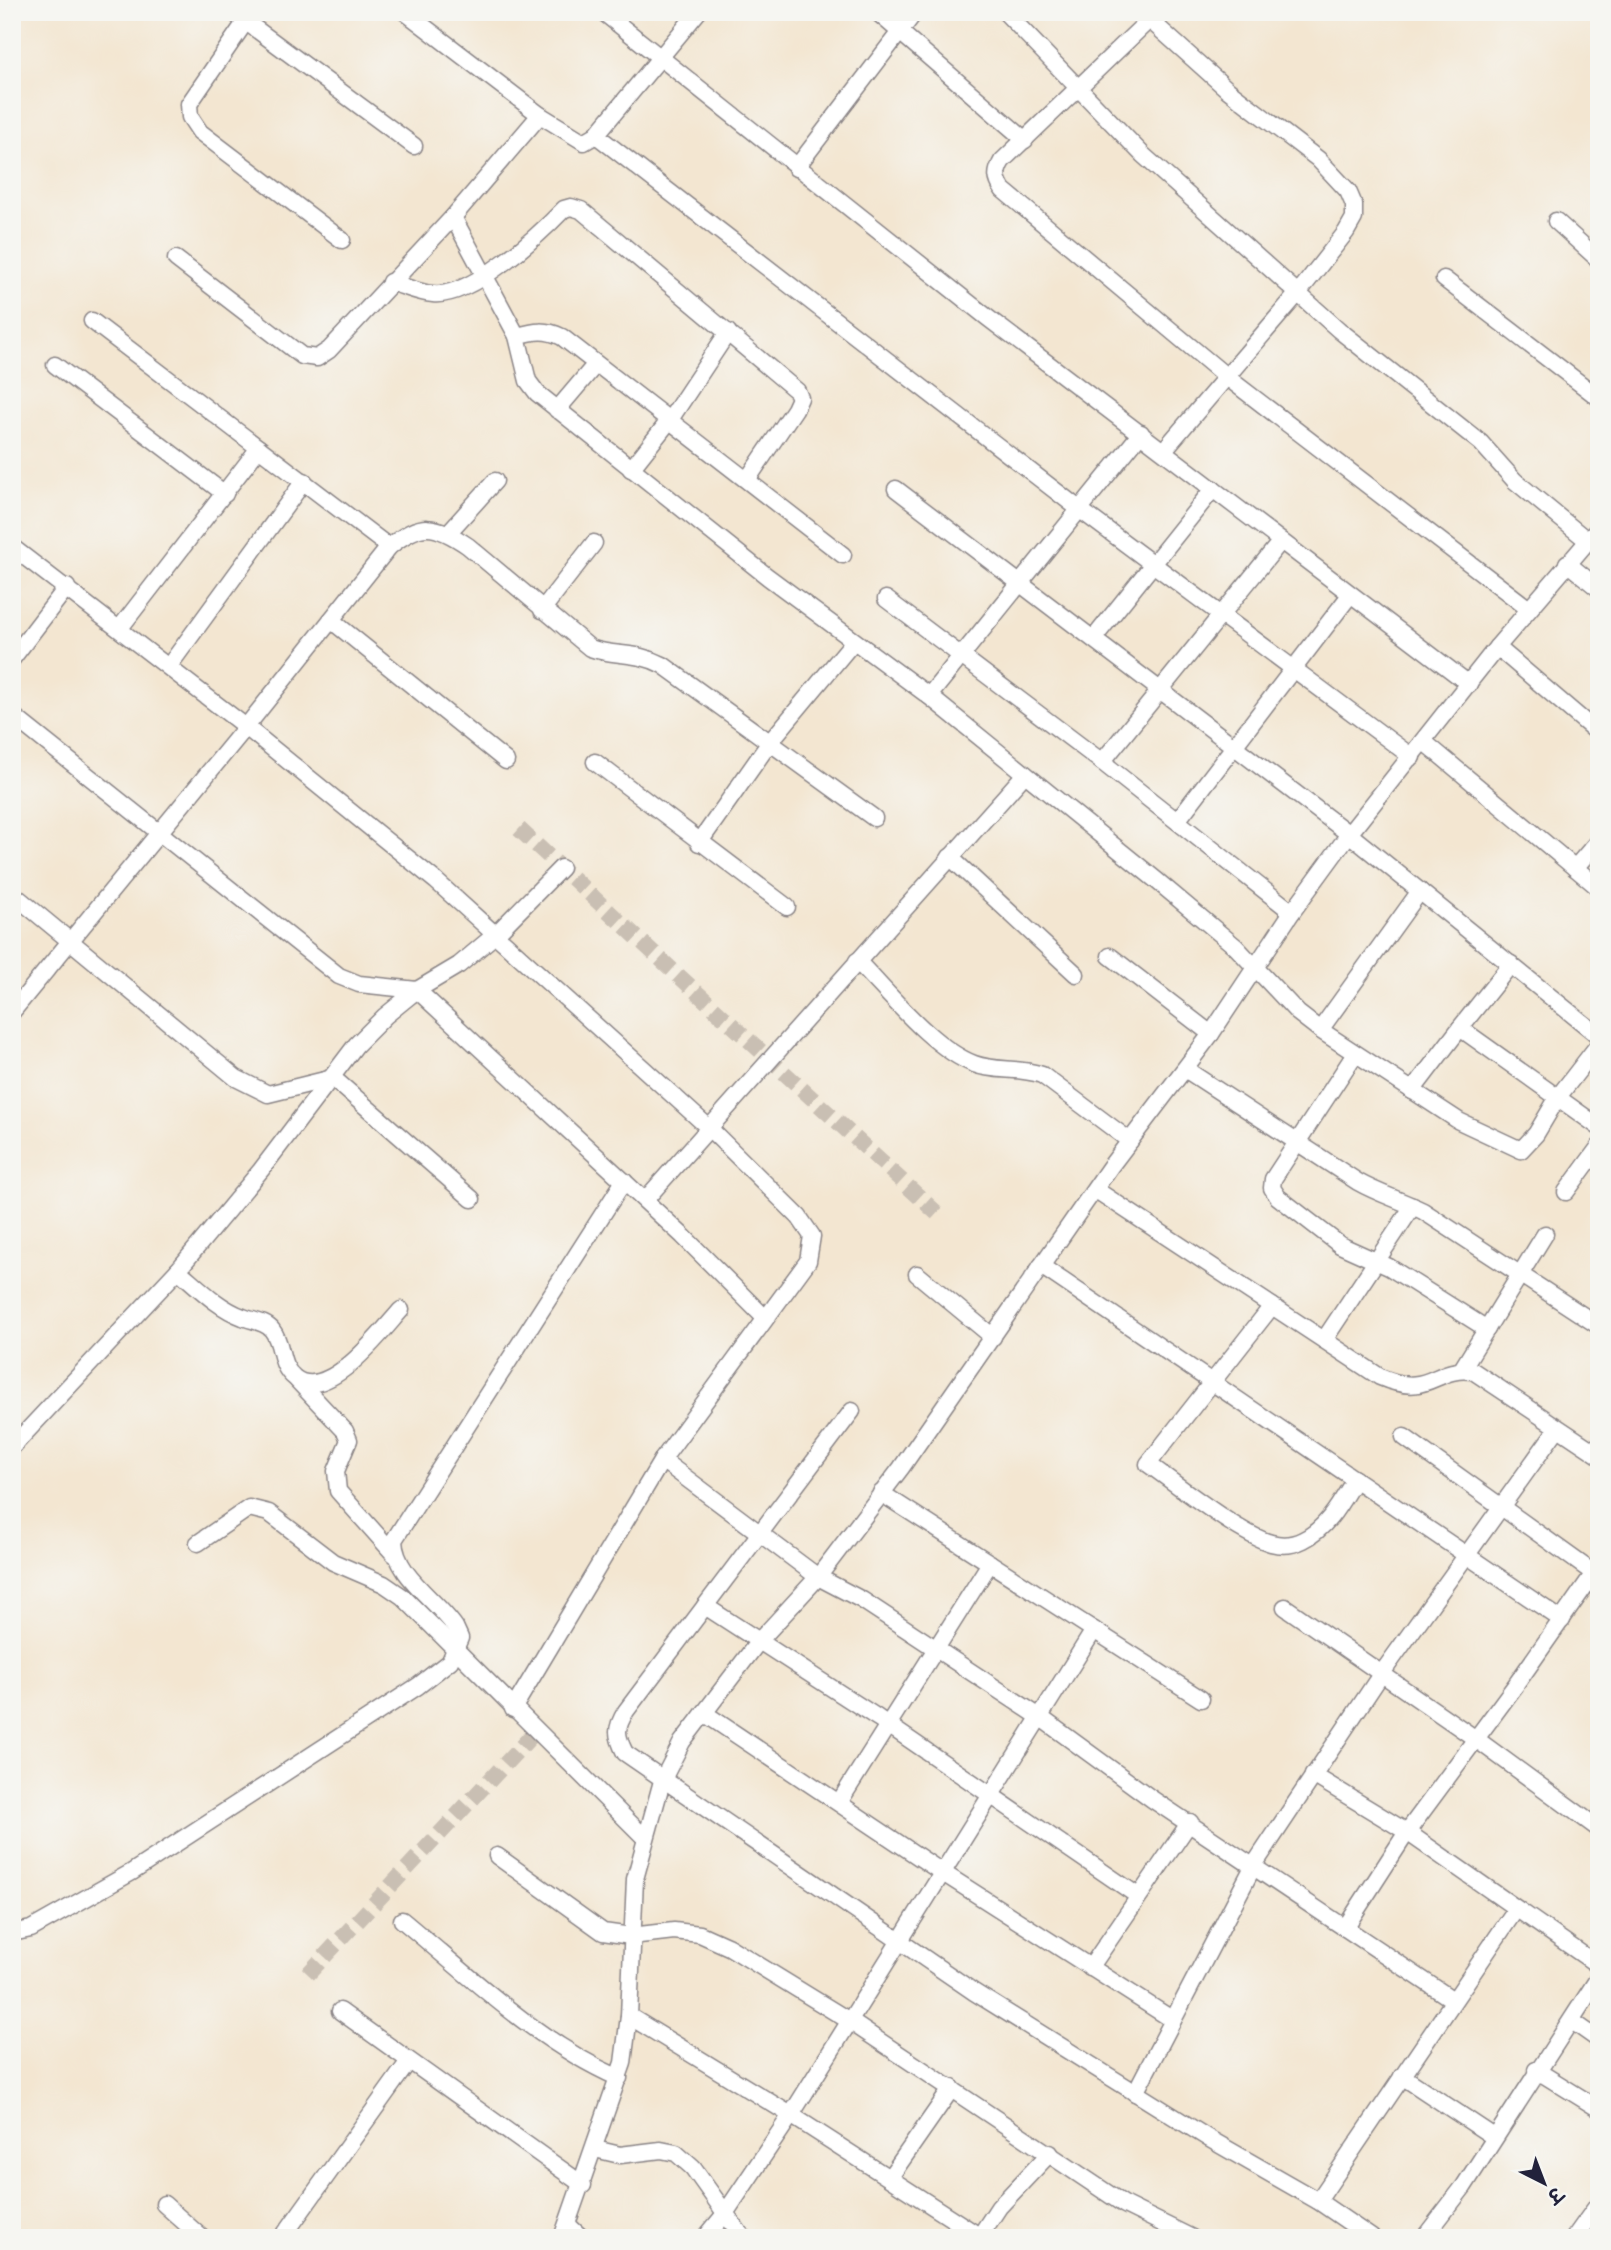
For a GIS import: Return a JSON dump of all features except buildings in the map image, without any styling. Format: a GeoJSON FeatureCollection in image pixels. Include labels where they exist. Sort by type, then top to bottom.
{"type":"FeatureCollection","features":[{"type":"Feature","properties":{"kind":"street"},"geometry":{"type":"LineString","coordinates":[[405,12],[540,115],[576,140],[589,141],[662,58],[698,12]]}},
{"type":"Feature","properties":{"kind":"street"},"geometry":{"type":"LineString","coordinates":[[603,12],[988,318],[1469,684]]}},
{"type":"Feature","properties":{"kind":"street"},"geometry":{"type":"LineString","coordinates":[[877,12],[1025,140]]}},
{"type":"Feature","properties":{"kind":"street"},"geometry":{"type":"LineString","coordinates":[[796,168],[915,12]]}},
{"type":"Feature","properties":{"kind":"street"},"geometry":{"type":"LineString","coordinates":[[1005,12],[1077,91],[1143,155],[1339,330],[1481,443],[1516,481],[1588,541]]}},
{"type":"Feature","properties":{"kind":"street"},"geometry":{"type":"LineString","coordinates":[[1164,450],[1228,378],[1299,292],[1354,218],[1354,205],[1348,191],[1318,159],[1228,90],[1145,16],[1077,91],[996,170],[996,180],[1003,190],[1228,378],[1530,609]]}},
{"type":"Feature","properties":{"kind":"street"},"geometry":{"type":"LineString","coordinates":[[342,240],[200,132],[190,117],[190,104],[240,17],[414,146]]}},
{"type":"Feature","properties":{"kind":"street"},"geometry":{"type":"LineString","coordinates":[[176,258],[302,356],[317,358],[329,350],[453,217],[540,115]]}},
{"type":"Feature","properties":{"kind":"street"},"geometry":{"type":"LineString","coordinates":[[596,135],[1152,565],[1412,757]]}},
{"type":"Feature","properties":{"kind":"street"},"geometry":{"type":"LineString","coordinates":[[390,282],[433,294],[457,290],[516,254],[564,209],[571,206],[581,210],[791,383],[800,398],[747,481]]}},
{"type":"Feature","properties":{"kind":"street"},"geometry":{"type":"LineString","coordinates":[[453,217],[517,336],[528,381],[557,410],[854,641],[929,696],[1025,774],[1255,966],[1291,1005],[1320,1030],[1468,1126],[1521,1150],[1536,1134],[1558,1097],[1599,1044]]}},
{"type":"Feature","properties":{"kind":"street"},"geometry":{"type":"LineString","coordinates":[[1556,220],[1599,260]]}},
{"type":"Feature","properties":{"kind":"street"},"geometry":{"type":"LineString","coordinates":[[1444,279],[1599,398]]}},
{"type":"Feature","properties":{"kind":"street"},"geometry":{"type":"LineString","coordinates":[[92,321],[389,547]]}},
{"type":"Feature","properties":{"kind":"street"},"geometry":{"type":"LineString","coordinates":[[517,336],[550,331],[843,555]]}},
{"type":"Feature","properties":{"kind":"street"},"geometry":{"type":"LineString","coordinates":[[631,469],[669,421],[728,332]]}},
{"type":"Feature","properties":{"kind":"street"},"geometry":{"type":"LineString","coordinates":[[557,410],[596,364]]}},
{"type":"Feature","properties":{"kind":"street"},"geometry":{"type":"LineString","coordinates":[[55,365],[225,494]]}},
{"type":"Feature","properties":{"kind":"street"},"geometry":{"type":"LineString","coordinates":[[929,696],[1141,433]]}},
{"type":"Feature","properties":{"kind":"street"},"geometry":{"type":"LineString","coordinates":[[120,628],[259,449]]}},
{"type":"Feature","properties":{"kind":"street"},"geometry":{"type":"LineString","coordinates":[[169,666],[304,481]]}},
{"type":"Feature","properties":{"kind":"street"},"geometry":{"type":"LineString","coordinates":[[448,533],[495,481]]}},
{"type":"Feature","properties":{"kind":"street"},"geometry":{"type":"LineString","coordinates":[[896,489],[1349,834],[1599,1036]]}},
{"type":"Feature","properties":{"kind":"street"},"geometry":{"type":"LineString","coordinates":[[1094,638],[1213,489]]}},
{"type":"Feature","properties":{"kind":"street"},"geometry":{"type":"LineString","coordinates":[[12,1012],[246,727],[389,547],[419,527],[432,527],[448,533],[590,648],[603,652],[644,655],[663,665],[874,818]]}},
{"type":"Feature","properties":{"kind":"street"},"geometry":{"type":"LineString","coordinates":[[582,2238],[565,2231],[618,2078],[629,2016],[635,1879],[662,1781],[682,1742],[759,1641],[818,1577],[881,1493],[1130,1141],[1211,1034],[1292,912],[1349,834],[1497,647],[1599,528]]}},
{"type":"Feature","properties":{"kind":"street"},"geometry":{"type":"LineString","coordinates":[[1102,762],[1281,541]]}},
{"type":"Feature","properties":{"kind":"street"},"geometry":{"type":"LineString","coordinates":[[542,610],[594,543]]}},
{"type":"Feature","properties":{"kind":"street"},"geometry":{"type":"LineString","coordinates":[[12,547],[246,727],[496,934],[708,1127],[799,1217],[812,1236],[808,1261],[662,1460],[513,1709]]}},
{"type":"Feature","properties":{"kind":"street"},"geometry":{"type":"LineString","coordinates":[[1567,563],[1599,589]]}},
{"type":"Feature","properties":{"kind":"street"},"geometry":{"type":"LineString","coordinates":[[12,659],[67,587]]}},
{"type":"Feature","properties":{"kind":"street"},"geometry":{"type":"LineString","coordinates":[[1177,821],[1350,595]]}},
{"type":"Feature","properties":{"kind":"street"},"geometry":{"type":"LineString","coordinates":[[886,599],[1102,762],[1292,912]]}},
{"type":"Feature","properties":{"kind":"street"},"geometry":{"type":"LineString","coordinates":[[331,620],[506,761]]}},
{"type":"Feature","properties":{"kind":"street"},"geometry":{"type":"LineString","coordinates":[[699,843],[770,742],[854,641]]}},
{"type":"Feature","properties":{"kind":"street"},"geometry":{"type":"LineString","coordinates":[[1497,647],[1599,734]]}},
{"type":"Feature","properties":{"kind":"street"},"geometry":{"type":"LineString","coordinates":[[12,715],[338,976],[359,984],[417,990],[645,1200],[765,1318]]}},
{"type":"Feature","properties":{"kind":"street"},"geometry":{"type":"LineString","coordinates":[[1423,741],[1599,888]]}},
{"type":"Feature","properties":{"kind":"street"},"geometry":{"type":"LineString","coordinates":[[595,762],[787,907]]}},
{"type":"Feature","properties":{"kind":"street"},"geometry":{"type":"LineString","coordinates":[[645,1200],[1025,774]]}},
{"type":"Feature","properties":{"kind":"street"},"geometry":{"type":"LineString","coordinates":[[1575,867],[1599,840]]}},
{"type":"Feature","properties":{"kind":"street"},"geometry":{"type":"LineString","coordinates":[[950,858],[1076,974]]}},
{"type":"Feature","properties":{"kind":"street"},"geometry":{"type":"LineString","coordinates":[[12,1447],[178,1270],[333,1078],[356,1045],[384,1016],[417,990],[459,965],[496,934],[561,868]]}},
{"type":"Feature","properties":{"kind":"street"},"geometry":{"type":"LineString","coordinates":[[1320,1030],[1420,891]]}},
{"type":"Feature","properties":{"kind":"street"},"geometry":{"type":"LineString","coordinates":[[12,893],[236,1078],[255,1089],[268,1094],[287,1092],[333,1078]]}},
{"type":"Feature","properties":{"kind":"street"},"geometry":{"type":"LineString","coordinates":[[1110,956],[1211,1034]]}},
{"type":"Feature","properties":{"kind":"street"},"geometry":{"type":"LineString","coordinates":[[857,961],[940,1043],[959,1058],[977,1066],[1028,1070],[1042,1075],[1130,1141]]}},
{"type":"Feature","properties":{"kind":"street"},"geometry":{"type":"LineString","coordinates":[[1412,1091],[1511,964]]}},
{"type":"Feature","properties":{"kind":"street"},"geometry":{"type":"LineString","coordinates":[[1460,1028],[1599,1127]]}},
{"type":"Feature","properties":{"kind":"street"},"geometry":{"type":"LineString","coordinates":[[1355,1054],[1273,1179],[1272,1188],[1278,1197],[1340,1245],[1376,1262],[1487,1329]]}},
{"type":"Feature","properties":{"kind":"street"},"geometry":{"type":"LineString","coordinates":[[1185,1069],[1379,1194],[1413,1206],[1599,1325]]}},
{"type":"Feature","properties":{"kind":"street"},"geometry":{"type":"LineString","coordinates":[[333,1078],[472,1199]]}},
{"type":"Feature","properties":{"kind":"street"},"geometry":{"type":"LineString","coordinates":[[1566,1192],[1599,1147]]}},
{"type":"Feature","properties":{"kind":"street"},"geometry":{"type":"LineString","coordinates":[[394,1554],[394,1540],[624,1181]]}},
{"type":"Feature","properties":{"kind":"street"},"geometry":{"type":"LineString","coordinates":[[1096,1190],[1380,1377],[1400,1386],[1421,1385],[1462,1369],[1484,1375],[1557,1429],[1599,1455]]}},
{"type":"Feature","properties":{"kind":"street"},"geometry":{"type":"LineString","coordinates":[[1324,1340],[1413,1206]]}},
{"type":"Feature","properties":{"kind":"street"},"geometry":{"type":"LineString","coordinates":[[1462,1369],[1545,1234]]}},
{"type":"Feature","properties":{"kind":"street"},"geometry":{"type":"LineString","coordinates":[[1041,1266],[1562,1620]]}},
{"type":"Feature","properties":{"kind":"street"},"geometry":{"type":"LineString","coordinates":[[12,1933],[31,1929],[143,1865],[418,1686],[456,1652],[460,1638],[456,1627],[338,1491],[336,1471],[349,1440],[345,1431],[281,1360],[272,1330],[264,1323],[230,1311],[178,1270]]}},
{"type":"Feature","properties":{"kind":"street"},"geometry":{"type":"LineString","coordinates":[[918,1275],[993,1336]]}},
{"type":"Feature","properties":{"kind":"street"},"geometry":{"type":"LineString","coordinates":[[1272,1306],[1148,1464],[1248,1532],[1271,1543],[1286,1545],[1304,1540],[1322,1526],[1356,1479]]}},
{"type":"Feature","properties":{"kind":"street"},"geometry":{"type":"LineString","coordinates":[[297,1380],[320,1382],[342,1371],[401,1310]]}},
{"type":"Feature","properties":{"kind":"street"},"geometry":{"type":"LineString","coordinates":[[852,1411],[616,1727],[617,1738],[625,1754],[900,1942],[1135,2093],[1318,2201],[1372,2238]]}},
{"type":"Feature","properties":{"kind":"street"},"geometry":{"type":"LineString","coordinates":[[1135,2093],[1254,1866],[1382,1673],[1557,1429]]}},
{"type":"Feature","properties":{"kind":"street"},"geometry":{"type":"LineString","coordinates":[[1345,1928],[1406,1832],[1597,1572],[1500,1507],[1404,1437]]}},
{"type":"Feature","properties":{"kind":"street"},"geometry":{"type":"LineString","coordinates":[[662,1460],[818,1577],[862,1600],[934,1650],[1041,1718],[1122,1778],[1453,2000]]}},
{"type":"Feature","properties":{"kind":"street"},"geometry":{"type":"LineString","coordinates":[[881,1493],[1201,1699]]}},
{"type":"Feature","properties":{"kind":"street"},"geometry":{"type":"LineString","coordinates":[[198,1543],[249,1508],[269,1513],[332,1562],[384,1584],[403,1597],[645,1838]]}},
{"type":"Feature","properties":{"kind":"street"},"geometry":{"type":"LineString","coordinates":[[839,1801],[989,1563]]}},
{"type":"Feature","properties":{"kind":"street"},"geometry":{"type":"LineString","coordinates":[[705,1606],[887,1725],[1138,1896]]}},
{"type":"Feature","properties":{"kind":"street"},"geometry":{"type":"LineString","coordinates":[[1285,1607],[1476,1739],[1599,1829]]}},
{"type":"Feature","properties":{"kind":"street"},"geometry":{"type":"LineString","coordinates":[[705,2238],[724,2215],[791,2115],[848,2020],[900,1942],[940,1871],[992,1796],[1094,1630]]}},
{"type":"Feature","properties":{"kind":"street"},"geometry":{"type":"LineString","coordinates":[[704,1713],[940,1871],[1173,2020]]}},
{"type":"Feature","properties":{"kind":"street"},"geometry":{"type":"LineString","coordinates":[[1313,1776],[1406,1832],[1599,1966]]}},
{"type":"Feature","properties":{"kind":"street"},"geometry":{"type":"LineString","coordinates":[[1090,1968],[1190,1822]]}},
{"type":"Feature","properties":{"kind":"street"},"geometry":{"type":"LineString","coordinates":[[497,1856],[603,1932],[631,1936],[654,1931],[700,1934],[729,1947],[848,2020],[1125,2205],[1192,2238]]}},
{"type":"Feature","properties":{"kind":"street"},"geometry":{"type":"LineString","coordinates":[[1318,2201],[1516,1909]]}},
{"type":"Feature","properties":{"kind":"street"},"geometry":{"type":"LineString","coordinates":[[402,1920],[556,2045],[585,2063],[618,2078]]}},
{"type":"Feature","properties":{"kind":"street"},"geometry":{"type":"LineString","coordinates":[[1433,2235],[1536,2070],[1572,2021],[1599,1977]]}},
{"type":"Feature","properties":{"kind":"street"},"geometry":{"type":"LineString","coordinates":[[340,2011],[583,2185]]}},
{"type":"Feature","properties":{"kind":"street"},"geometry":{"type":"LineString","coordinates":[[629,2016],[890,2177],[981,2237],[999,2207],[1050,2153]]}},
{"type":"Feature","properties":{"kind":"street"},"geometry":{"type":"LineString","coordinates":[[1572,2021],[1599,2040]]}},
{"type":"Feature","properties":{"kind":"street"},"geometry":{"type":"LineString","coordinates":[[282,2238],[409,2061]]}},
{"type":"Feature","properties":{"kind":"street"},"geometry":{"type":"LineString","coordinates":[[1536,2070],[1599,2109]]}},
{"type":"Feature","properties":{"kind":"street"},"geometry":{"type":"LineString","coordinates":[[1402,2076],[1494,2137]]}},
{"type":"Feature","properties":{"kind":"street"},"geometry":{"type":"LineString","coordinates":[[890,2177],[952,2088]]}},
{"type":"Feature","properties":{"kind":"street"},"geometry":{"type":"LineString","coordinates":[[595,2149],[620,2155],[661,2150],[676,2153],[693,2168],[743,2238]]}},
{"type":"Feature","properties":{"kind":"street"},"geometry":{"type":"LineString","coordinates":[[1574,2238],[1599,2203]]}},
{"type":"Feature","properties":{"kind":"street"},"geometry":{"type":"LineString","coordinates":[[164,2204],[202,2238]]}},
{"type":"Feature","properties":{"kind":"tunnel"},"geometry":{"type":"LineString","coordinates":[[519,829],[940,1216]]}},
{"type":"Feature","properties":{"kind":"tunnel"},"geometry":{"type":"LineString","coordinates":[[308,1974],[536,1731]]}}]}
